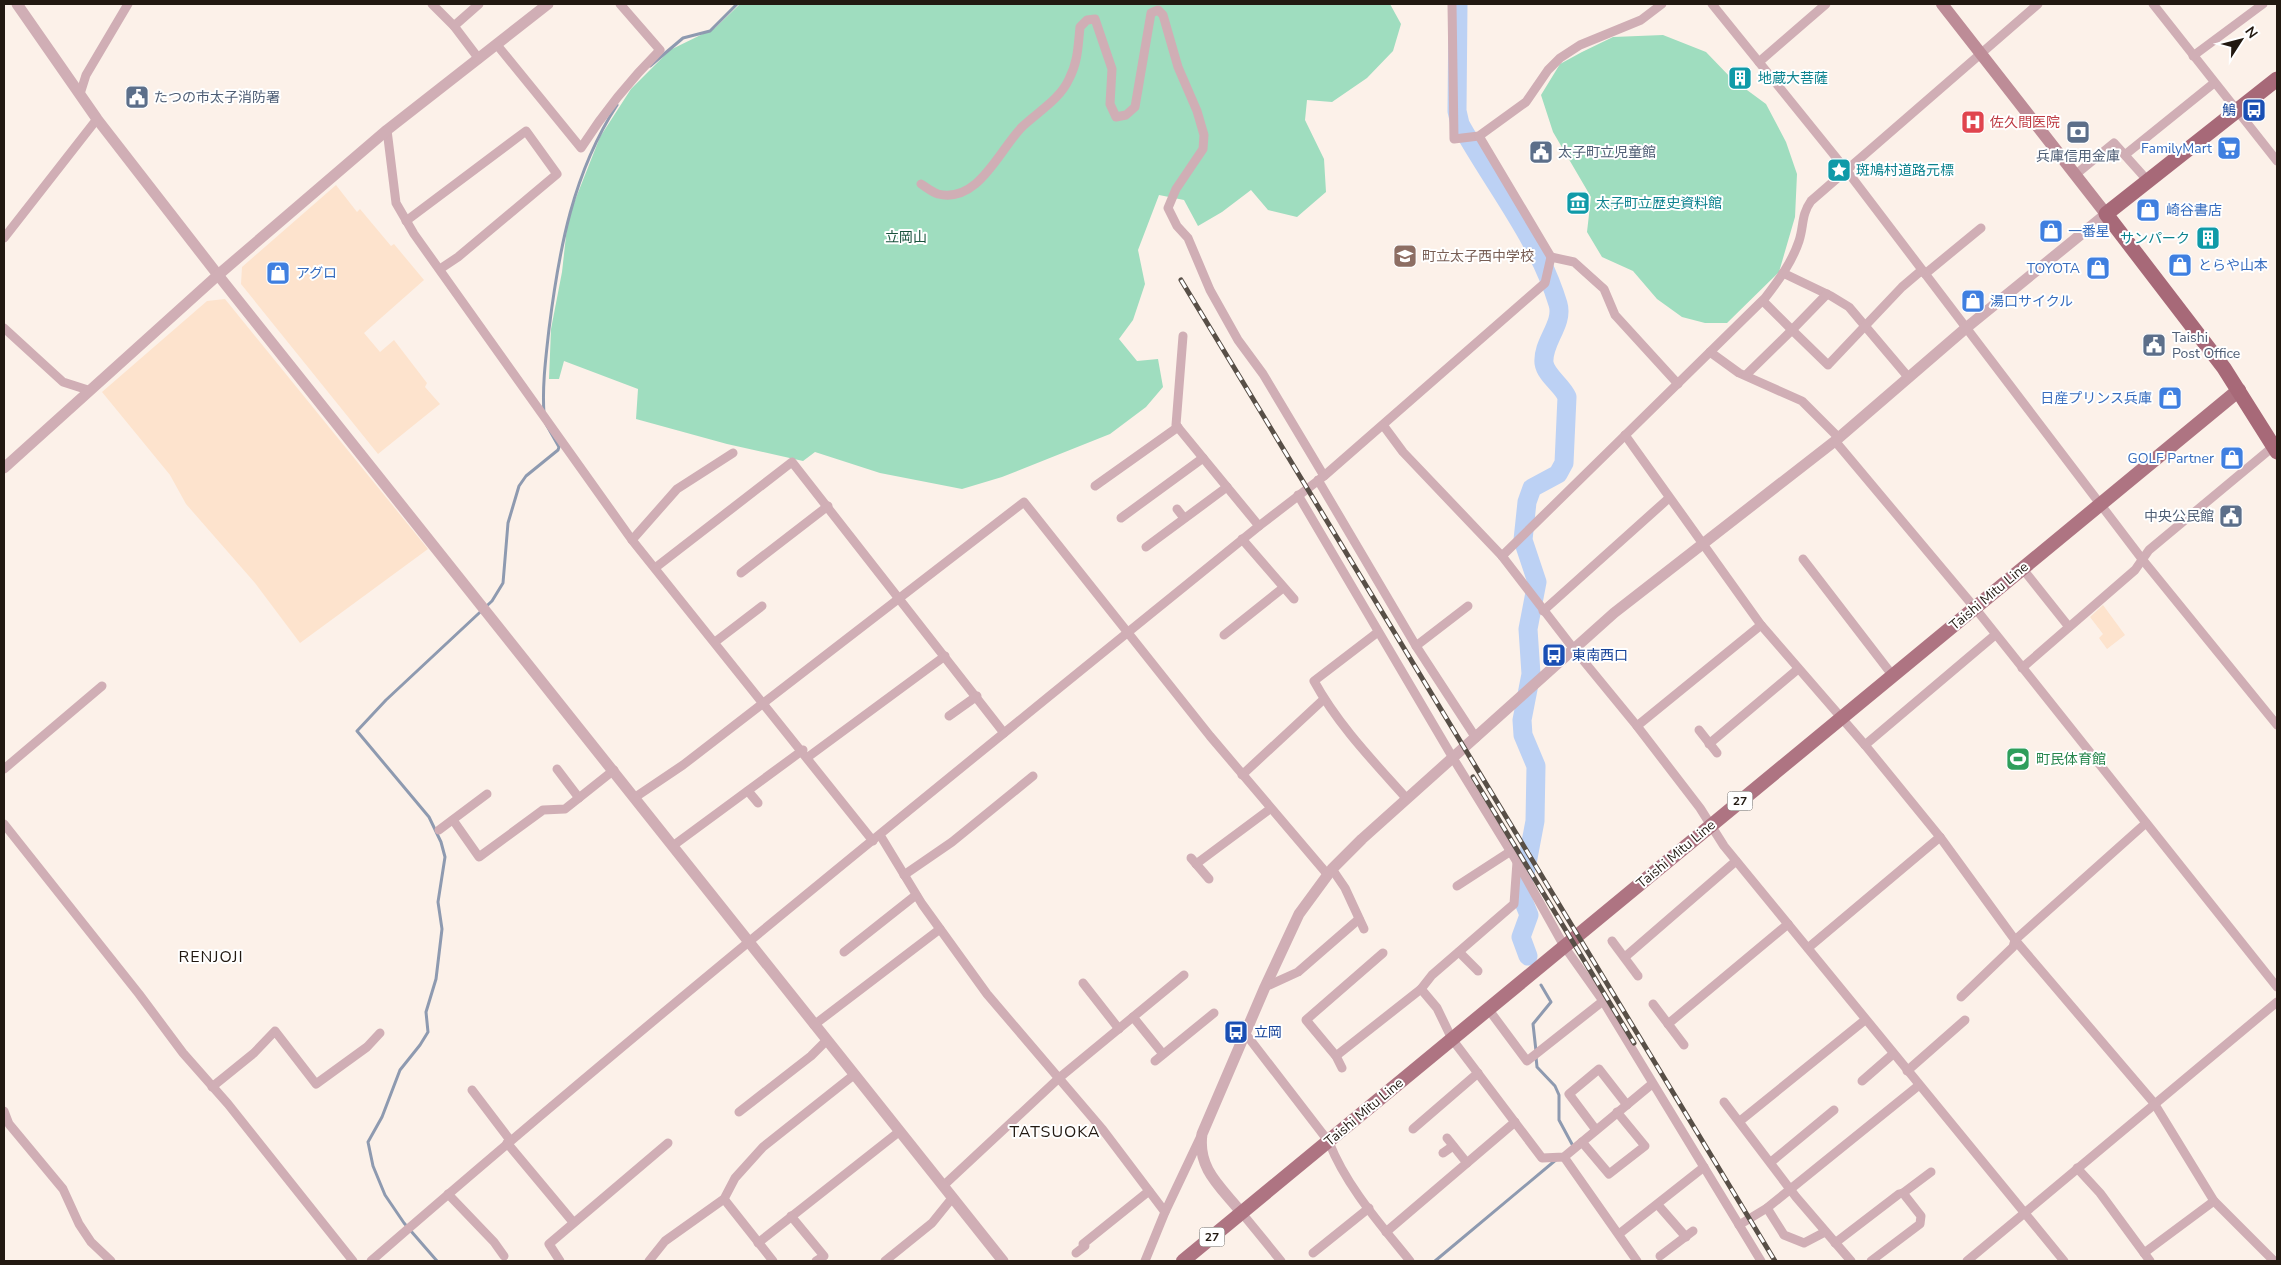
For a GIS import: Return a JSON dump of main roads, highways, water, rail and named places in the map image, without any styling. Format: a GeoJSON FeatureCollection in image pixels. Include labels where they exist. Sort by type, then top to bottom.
{"type":"FeatureCollection","features":[{"type":"Feature","properties":{"kind":"highway"},"geometry":{"type":"LineString","coordinates":[[2276,449],[2239,390],[2106,214],[2277,79]]}},
{"type":"Feature","properties":{"kind":"main road"},"geometry":{"type":"LineString","coordinates":[[1942,4],[2106,214]]}},
{"type":"Feature","properties":{"kind":"main road","name":"Taishi Mitu Line"},"geometry":{"type":"LineString","coordinates":[[1183,1261],[2239,390]]}},
{"type":"Feature","properties":{"kind":"waterway"},"geometry":{"type":"LineString","coordinates":[[650,66],[683,38],[710,31],[737,4]]}},
{"type":"Feature","properties":{"kind":"waterway"},"geometry":{"type":"LineString","coordinates":[[1458,4],[1457,111],[1460,124],[1527,234],[1549,280],[1559,311],[1556,326],[1546,348],[1544,363],[1545,368],[1567,397],[1564,463],[1558,474],[1532,488],[1527,502],[1523,540],[1537,582],[1528,629],[1531,674],[1522,720],[1523,735],[1536,766],[1535,821],[1521,895],[1529,915],[1521,937],[1528,956]]}},
{"type":"Feature","properties":{"kind":"waterway"},"geometry":{"type":"LineString","coordinates":[[544,413],[544,382],[548,339],[563,241],[570,212],[589,157],[617,105]]}},
{"type":"Feature","properties":{"kind":"waterway"},"geometry":{"type":"LineString","coordinates":[[437,1261],[404,1223],[385,1195],[373,1166],[368,1142],[382,1117],[400,1070],[428,1032],[426,1012],[436,979],[442,929],[438,902],[445,857],[441,842],[429,817],[357,731],[386,700],[492,601],[503,583],[508,523],[519,486],[526,476],[558,450],[559,447],[546,424]]}},
{"type":"Feature","properties":{"kind":"waterway"},"geometry":{"type":"LineString","coordinates":[[1536,1051],[1533,1024],[1551,1002],[1541,985]]}},
{"type":"Feature","properties":{"kind":"waterway"},"geometry":{"type":"LineString","coordinates":[[1536,1057],[1537,1067],[1555,1086],[1559,1095],[1559,1120],[1573,1146]]}},
{"type":"Feature","properties":{"kind":"waterway"},"geometry":{"type":"LineString","coordinates":[[1435,1261],[1557,1159]]}},
{"type":"Feature","properties":{"kind":"railway"},"geometry":{"type":"LineString","coordinates":[[1181,280],[1775,1261]]}},
{"type":"Feature","properties":{"kind":"railway"},"geometry":{"type":"LineString","coordinates":[[1473,777],[1634,1043]]}},
{"type":"Feature","properties":{"kind":"place","name":"地蔵大菩薩"},"geometry":{"type":"Point","coordinates":[1740,78]}},
{"type":"Feature","properties":{"kind":"place","name":"たつの市太子消防署"},"geometry":{"type":"Point","coordinates":[137,97]}},
{"type":"Feature","properties":{"kind":"place","name":"鵤"},"geometry":{"type":"Point","coordinates":[2254,110]}},
{"type":"Feature","properties":{"kind":"place","name":"佐久間医院"},"geometry":{"type":"Point","coordinates":[1973,122]}},
{"type":"Feature","properties":{"kind":"place","name":"兵庫信用金庫"},"geometry":{"type":"Point","coordinates":[2078,132]}},
{"type":"Feature","properties":{"kind":"place","name":"FamilyMart"},"geometry":{"type":"Point","coordinates":[2229,148]}},
{"type":"Feature","properties":{"kind":"place","name":"太子町立児童館"},"geometry":{"type":"Point","coordinates":[1541,152]}},
{"type":"Feature","properties":{"kind":"place","name":"斑鳩村道路元標"},"geometry":{"type":"Point","coordinates":[1839,170]}},
{"type":"Feature","properties":{"kind":"place","name":"太子町立歴史資料館"},"geometry":{"type":"Point","coordinates":[1578,203]}},
{"type":"Feature","properties":{"kind":"place","name":"崎谷書店"},"geometry":{"type":"Point","coordinates":[2148,210]}},
{"type":"Feature","properties":{"kind":"place","name":"一番星"},"geometry":{"type":"Point","coordinates":[2051,231]}},
{"type":"Feature","properties":{"kind":"place","name":"サンパーク"},"geometry":{"type":"Point","coordinates":[2208,238]}},
{"type":"Feature","properties":{"kind":"place","name":"町立太子西中学校"},"geometry":{"type":"Point","coordinates":[1405,256]}},
{"type":"Feature","properties":{"kind":"place","name":"とらや山本"},"geometry":{"type":"Point","coordinates":[2180,265]}},
{"type":"Feature","properties":{"kind":"place","name":"TOYOTA"},"geometry":{"type":"Point","coordinates":[2098,268]}},
{"type":"Feature","properties":{"kind":"place","name":"アグロ"},"geometry":{"type":"Point","coordinates":[278,273]}},
{"type":"Feature","properties":{"kind":"place","name":"湯口サイクル"},"geometry":{"type":"Point","coordinates":[1973,301]}},
{"type":"Feature","properties":{"kind":"place","name":"Taishi Post Office"},"geometry":{"type":"Point","coordinates":[2154,345]}},
{"type":"Feature","properties":{"kind":"place","name":"日産プリンス兵庫"},"geometry":{"type":"Point","coordinates":[2170,398]}},
{"type":"Feature","properties":{"kind":"place","name":"GOLF Partner"},"geometry":{"type":"Point","coordinates":[2232,458]}},
{"type":"Feature","properties":{"kind":"place","name":"中央公民館"},"geometry":{"type":"Point","coordinates":[2231,516]}},
{"type":"Feature","properties":{"kind":"place","name":"東南西口"},"geometry":{"type":"Point","coordinates":[1554,655]}},
{"type":"Feature","properties":{"kind":"place","name":"町民体育館"},"geometry":{"type":"Point","coordinates":[2018,759]}},
{"type":"Feature","properties":{"kind":"place","name":"立岡"},"geometry":{"type":"Point","coordinates":[1236,1032]}},
{"type":"Feature","properties":{"kind":"district","name":"RENJOJI"},"geometry":{"type":"Point","coordinates":[211,957]}},
{"type":"Feature","properties":{"kind":"district","name":"TATSUOKA"},"geometry":{"type":"Point","coordinates":[1055,1132]}},
{"type":"Feature","properties":{"kind":"park label","name":"立岡山"},"geometry":{"type":"Point","coordinates":[906,237]}}]}
